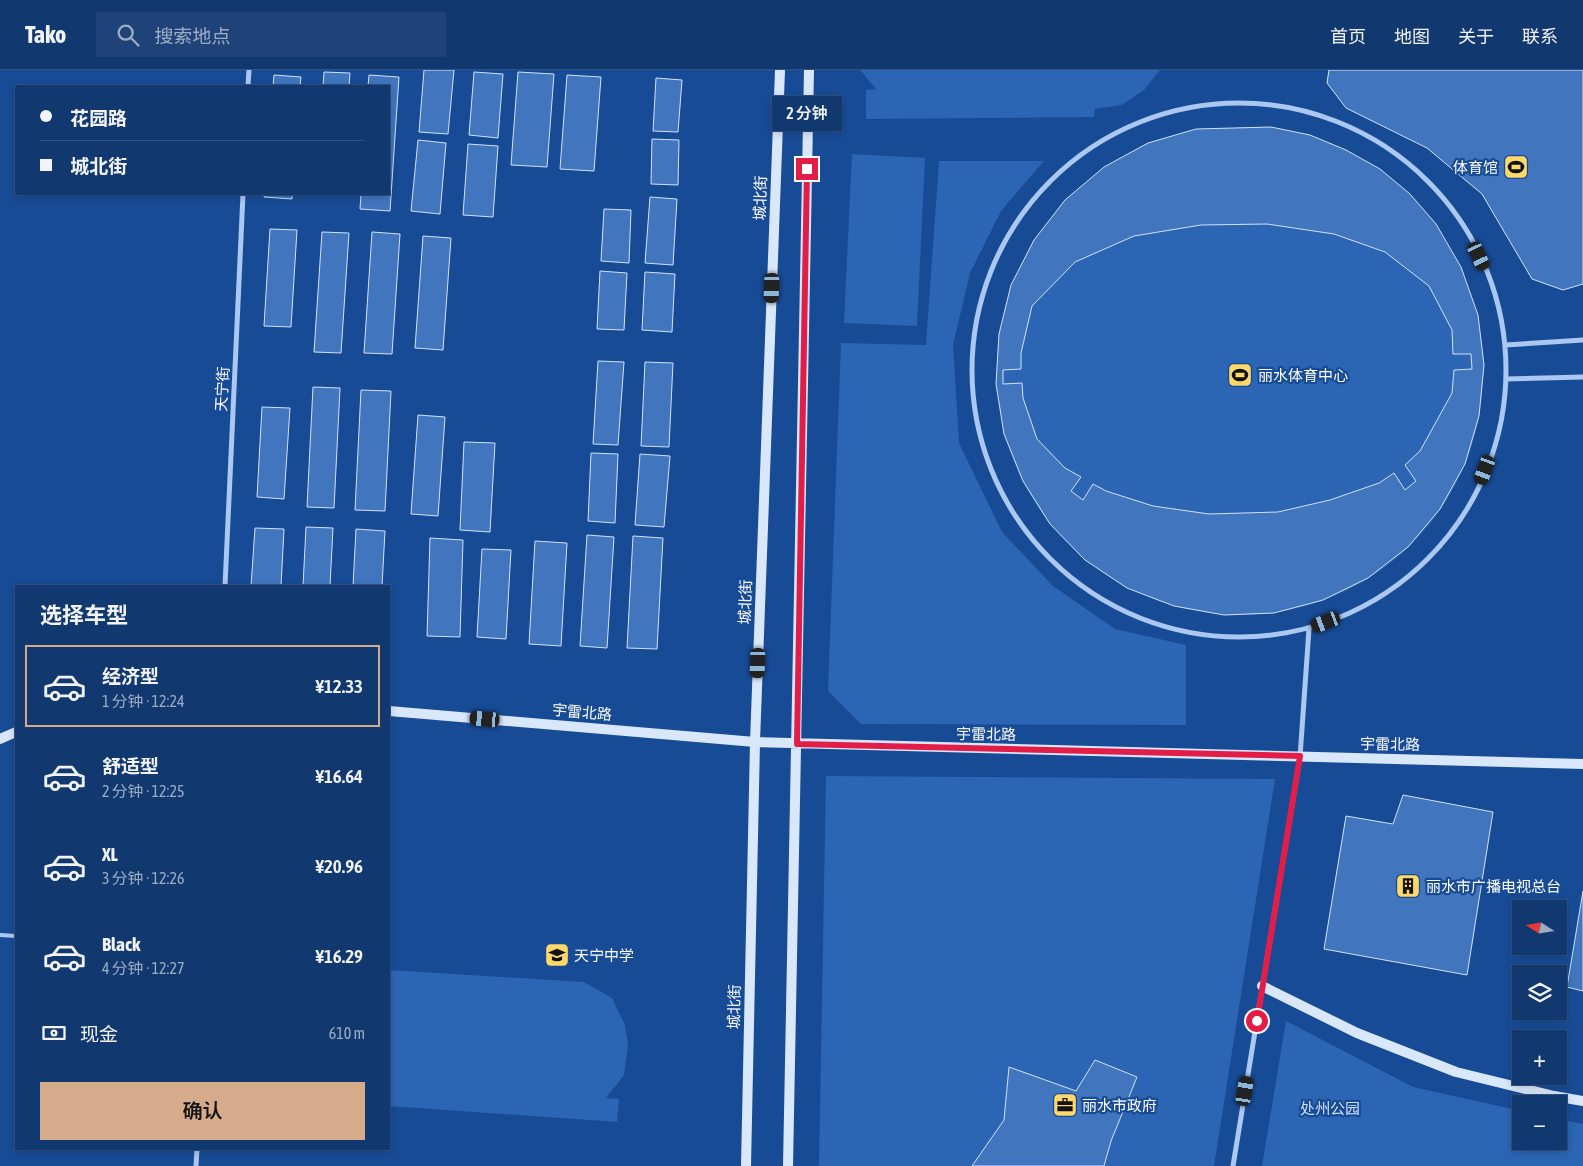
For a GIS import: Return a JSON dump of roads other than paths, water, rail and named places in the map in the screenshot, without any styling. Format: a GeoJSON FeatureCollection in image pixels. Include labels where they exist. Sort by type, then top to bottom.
{"type":"FeatureCollection","features":[{"type":"Feature","properties":{"kind":"main road","name":"城北街"},"geometry":{"type":"LineString","coordinates":[[746,1166],[755,742],[780,70]]}},
{"type":"Feature","properties":{"kind":"main road"},"geometry":{"type":"LineString","coordinates":[[788,1166],[809,70]]}},
{"type":"Feature","properties":{"kind":"main road","name":"宇雷北路"},"geometry":{"type":"LineString","coordinates":[[390,710],[797,744],[1583,764]]}},
{"type":"Feature","properties":{"kind":"main road"},"geometry":{"type":"LineString","coordinates":[[0,739],[15,732]]}},
{"type":"Feature","properties":{"kind":"main road"},"geometry":{"type":"LineString","coordinates":[[1262,986],[1357,1033],[1456,1072],[1554,1096],[1583,1101]]}},
{"type":"Feature","properties":{"kind":"street"},"geometry":{"type":"LineString","coordinates":[[248,85],[249,70]]}},
{"type":"Feature","properties":{"kind":"street"},"geometry":{"type":"LineString","coordinates":[[1262,102],[1322,114],[1379,140],[1428,179],[1466,228],[1492,284],[1505,345],[1506,379],[1498,435],[1478,488],[1448,536],[1409,577],[1361,608],[1308,629],[1247,638],[1185,633],[1126,613],[1074,581],[1030,537],[997,484],[978,425],[972,363],[981,301],[1004,243],[1039,192],[1059,174],[1086,150],[1140,121],[1200,104],[1262,102]]}},
{"type":"Feature","properties":{"kind":"street","name":"天宁街"},"geometry":{"type":"LineString","coordinates":[[226,585],[243,195]]}},
{"type":"Feature","properties":{"kind":"street"},"geometry":{"type":"LineString","coordinates":[[1505,345],[1583,340]]}},
{"type":"Feature","properties":{"kind":"street"},"geometry":{"type":"LineString","coordinates":[[1506,379],[1583,378]]}},
{"type":"Feature","properties":{"kind":"street"},"geometry":{"type":"LineString","coordinates":[[1233,1166],[1300,756],[1308,629]]}},
{"type":"Feature","properties":{"kind":"street"},"geometry":{"type":"LineString","coordinates":[[196,1150],[196,1166]]}},
{"type":"Feature","properties":{"kind":"lane"},"geometry":{"type":"LineString","coordinates":[[0,935],[15,936]]}},
{"type":"Feature","properties":{"kind":"place","name":"体育馆"},"geometry":{"type":"Point","coordinates":[1516,167]}},
{"type":"Feature","properties":{"kind":"place","name":"丽水体育中心"},"geometry":{"type":"Point","coordinates":[1240,375]}},
{"type":"Feature","properties":{"kind":"place","name":"丽水市广播电视总台"},"geometry":{"type":"Point","coordinates":[1408,886]}},
{"type":"Feature","properties":{"kind":"place","name":"天宁中学"},"geometry":{"type":"Point","coordinates":[557,955]}},
{"type":"Feature","properties":{"kind":"place","name":"丽水市政府"},"geometry":{"type":"Point","coordinates":[1065,1105]}},
{"type":"Feature","properties":{"kind":"park label","name":"处州公园"},"geometry":{"type":"Point","coordinates":[1330,1108]}}]}
